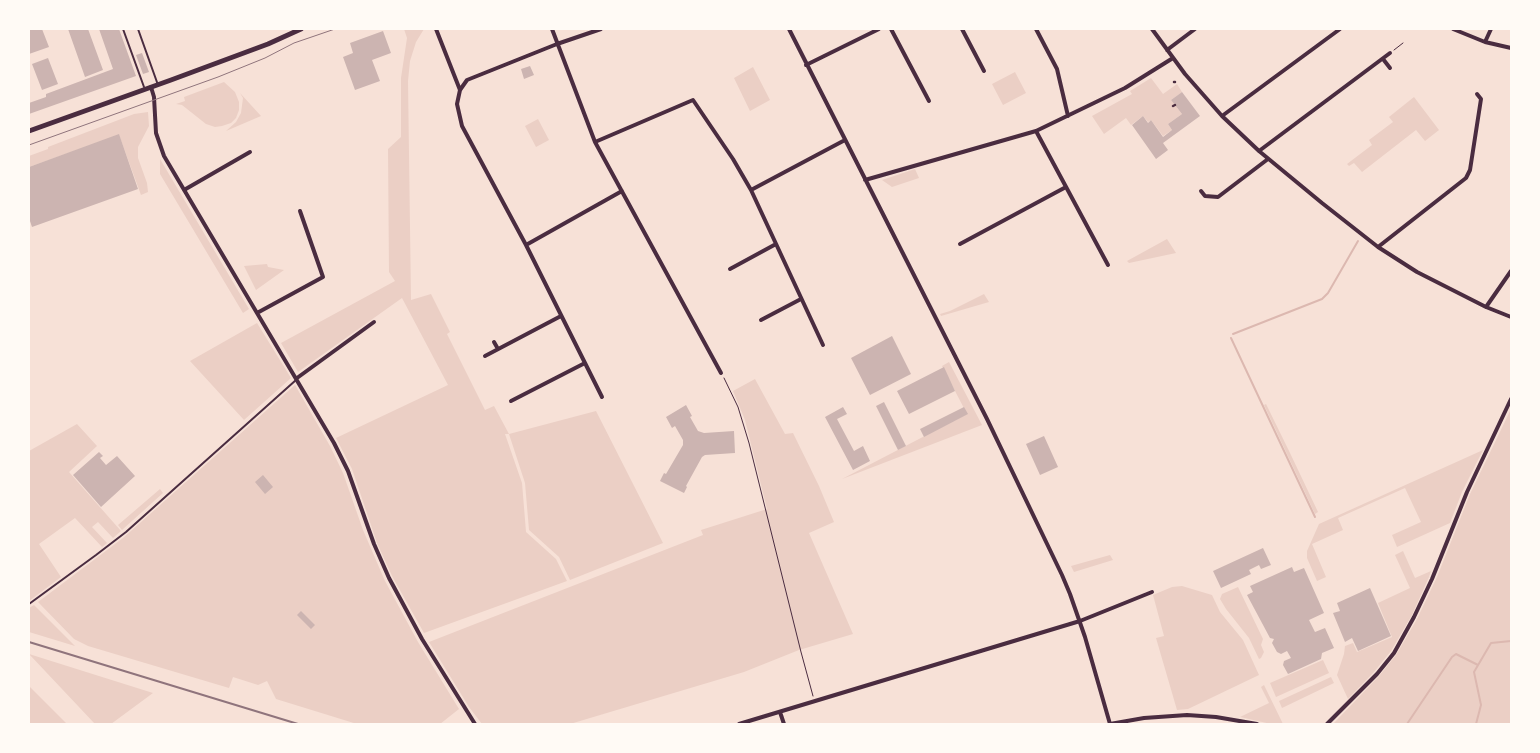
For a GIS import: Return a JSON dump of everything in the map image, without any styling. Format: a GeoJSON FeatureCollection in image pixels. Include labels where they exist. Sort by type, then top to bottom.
{"type":"FeatureCollection","features":[{"type":"Feature","properties":{"kind":"main road"},"geometry":{"type":"LineString","coordinates":[[29,131],[268,44],[301,29]]}},
{"type":"Feature","properties":{"kind":"street"},"geometry":{"type":"LineString","coordinates":[[436,29],[460,90]]}},
{"type":"Feature","properties":{"kind":"street"},"geometry":{"type":"LineString","coordinates":[[552,29],[595,142],[721,373]]}},
{"type":"Feature","properties":{"kind":"street"},"geometry":{"type":"LineString","coordinates":[[601,29],[557,44],[467,80],[460,90],[457,104],[462,126],[526,245],[602,397]]}},
{"type":"Feature","properties":{"kind":"street"},"geometry":{"type":"LineString","coordinates":[[789,29],[987,419],[1062,575],[1080,621],[1110,724],[1144,718],[1187,715],[1216,717],[1257,724]]}},
{"type":"Feature","properties":{"kind":"street"},"geometry":{"type":"LineString","coordinates":[[806,65],[878,29]]}},
{"type":"Feature","properties":{"kind":"street"},"geometry":{"type":"LineString","coordinates":[[891,29],[929,101]]}},
{"type":"Feature","properties":{"kind":"street"},"geometry":{"type":"LineString","coordinates":[[962,29],[984,71]]}},
{"type":"Feature","properties":{"kind":"street"},"geometry":{"type":"LineString","coordinates":[[1036,29],[1057,69],[1068,116]]}},
{"type":"Feature","properties":{"kind":"street"},"geometry":{"type":"LineString","coordinates":[[1152,29],[1173,58],[1222,116],[1268,159],[1378,247],[1417,272],[1486,307],[1511,317]]}},
{"type":"Feature","properties":{"kind":"street"},"geometry":{"type":"LineString","coordinates":[[1167,50],[1195,29]]}},
{"type":"Feature","properties":{"kind":"street"},"geometry":{"type":"LineString","coordinates":[[1222,116],[1340,29]]}},
{"type":"Feature","properties":{"kind":"street"},"geometry":{"type":"LineString","coordinates":[[1453,29],[1485,42],[1511,48]]}},
{"type":"Feature","properties":{"kind":"street"},"geometry":{"type":"LineString","coordinates":[[1485,42],[1491,29]]}},
{"type":"Feature","properties":{"kind":"street"},"geometry":{"type":"LineString","coordinates":[[1259,151],[1390,53]]}},
{"type":"Feature","properties":{"kind":"street"},"geometry":{"type":"LineString","coordinates":[[865,180],[1036,131],[1125,88],[1173,58]]}},
{"type":"Feature","properties":{"kind":"street"},"geometry":{"type":"LineString","coordinates":[[1383,59],[1390,68]]}},
{"type":"Feature","properties":{"kind":"street"},"geometry":{"type":"LineString","coordinates":[[151,87],[154,97],[156,133],[164,156],[327,429],[348,471],[374,544],[389,578],[422,639],[475,724]]}},
{"type":"Feature","properties":{"kind":"street"},"geometry":{"type":"LineString","coordinates":[[1378,247],[1466,178],[1470,170],[1481,99],[1477,94]]}},
{"type":"Feature","properties":{"kind":"street"},"geometry":{"type":"LineString","coordinates":[[595,142],[693,100],[733,159],[751,190],[823,345]]}},
{"type":"Feature","properties":{"kind":"street"},"geometry":{"type":"LineString","coordinates":[[1036,131],[1108,265]]}},
{"type":"Feature","properties":{"kind":"street"},"geometry":{"type":"LineString","coordinates":[[751,190],[844,140]]}},
{"type":"Feature","properties":{"kind":"street"},"geometry":{"type":"LineString","coordinates":[[184,190],[250,152]]}},
{"type":"Feature","properties":{"kind":"street"},"geometry":{"type":"LineString","coordinates":[[1201,191],[1205,196],[1218,197],[1268,159]]}},
{"type":"Feature","properties":{"kind":"street"},"geometry":{"type":"LineString","coordinates":[[960,244],[1066,187]]}},
{"type":"Feature","properties":{"kind":"street"},"geometry":{"type":"LineString","coordinates":[[526,245],[622,191]]}},
{"type":"Feature","properties":{"kind":"street"},"geometry":{"type":"LineString","coordinates":[[258,313],[323,277],[300,211]]}},
{"type":"Feature","properties":{"kind":"street"},"geometry":{"type":"LineString","coordinates":[[730,269],[776,244]]}},
{"type":"Feature","properties":{"kind":"street"},"geometry":{"type":"LineString","coordinates":[[1486,307],[1511,271]]}},
{"type":"Feature","properties":{"kind":"street"},"geometry":{"type":"LineString","coordinates":[[761,320],[801,299]]}},
{"type":"Feature","properties":{"kind":"street"},"geometry":{"type":"LineString","coordinates":[[485,356],[562,316]]}},
{"type":"Feature","properties":{"kind":"street"},"geometry":{"type":"LineString","coordinates":[[297,378],[374,322]]}},
{"type":"Feature","properties":{"kind":"street"},"geometry":{"type":"LineString","coordinates":[[494,342],[498,349]]}},
{"type":"Feature","properties":{"kind":"street"},"geometry":{"type":"LineString","coordinates":[[511,402],[585,363]]}},
{"type":"Feature","properties":{"kind":"street"},"geometry":{"type":"LineString","coordinates":[[1327,724],[1377,674],[1394,652],[1414,617],[1432,579],[1467,492],[1511,399]]}},
{"type":"Feature","properties":{"kind":"street"},"geometry":{"type":"LineString","coordinates":[[739,724],[1080,621],[1152,592]]}},
{"type":"Feature","properties":{"kind":"street"},"geometry":{"type":"LineString","coordinates":[[780,712],[784,724]]}},
{"type":"Feature","properties":{"kind":"lane"},"geometry":{"type":"LineString","coordinates":[[123,29],[144,90]]}},
{"type":"Feature","properties":{"kind":"lane"},"geometry":{"type":"LineString","coordinates":[[138,29],[158,85]]}},
{"type":"Feature","properties":{"kind":"lane"},"geometry":{"type":"LineString","coordinates":[[29,604],[126,532],[297,378]]}},
{"type":"Feature","properties":{"kind":"path"},"geometry":{"type":"LineString","coordinates":[[1390,53],[1404,43]]}},
{"type":"Feature","properties":{"kind":"path"},"geometry":{"type":"LineString","coordinates":[[721,373],[738,407],[747,436],[800,652],[815,701]]}},
{"type":"Feature","properties":{"kind":"shaded area"},"geometry":{"type":"Polygon","coordinates":[[[404,29],[424,29],[416,42],[410,61],[408,81],[411,300],[431,294],[450,332],[447,334],[485,410],[494,406],[509,434],[505,434],[522,483],[526,532],[556,559],[567,581],[424,633],[392,576],[377,543],[352,469],[336,438],[448,385],[402,298],[298,372],[281,343],[395,281],[389,272],[388,149],[401,137],[401,78],[407,38],[404,29]]]}},
{"type":"Feature","properties":{"kind":"shaded area"},"geometry":{"type":"Polygon","coordinates":[[[753,67],[770,100],[750,111],[734,78],[753,67]]]}},
{"type":"Feature","properties":{"kind":"shaded area"},"geometry":{"type":"Polygon","coordinates":[[[1015,72],[1026,93],[1003,105],[992,84],[1015,72]]]}},
{"type":"Feature","properties":{"kind":"shaded area"},"geometry":{"type":"Polygon","coordinates":[[[1151,78],[1163,94],[1177,84],[1182,92],[1171,100],[1182,114],[1168,124],[1172,130],[1163,136],[1151,120],[1148,122],[1143,116],[1131,125],[1126,118],[1104,134],[1092,116],[1132,94],[1130,91],[1151,78]]]}},
{"type":"Feature","properties":{"kind":"shaded area"},"geometry":{"type":"Polygon","coordinates":[[[224,82],[235,92],[239,102],[236,118],[231,123],[215,127],[206,124],[182,105],[176,104],[185,101],[184,97],[224,82]]]}},
{"type":"Feature","properties":{"kind":"shaded area"},"geometry":{"type":"Polygon","coordinates":[[[240,93],[261,116],[226,131],[236,122],[241,113],[243,98],[240,93]]]}},
{"type":"Feature","properties":{"kind":"shaded area"},"geometry":{"type":"Polygon","coordinates":[[[1414,97],[1439,130],[1425,141],[1416,130],[1362,172],[1354,163],[1349,166],[1347,164],[1372,145],[1369,140],[1393,122],[1389,117],[1414,97]]]}},
{"type":"Feature","properties":{"kind":"shaded area"},"geometry":{"type":"Polygon","coordinates":[[[148,112],[149,126],[138,147],[138,158],[147,183],[148,192],[141,195],[119,135],[29,167],[29,156],[48,149],[48,147],[134,114],[148,112]]]}},
{"type":"Feature","properties":{"kind":"shaded area"},"geometry":{"type":"Polygon","coordinates":[[[538,119],[549,140],[536,147],[525,126],[538,119]]]}},
{"type":"Feature","properties":{"kind":"shaded area"},"geometry":{"type":"Polygon","coordinates":[[[160,159],[249,309],[243,313],[160,174],[160,159]]]}},
{"type":"Feature","properties":{"kind":"shaded area"},"geometry":{"type":"Polygon","coordinates":[[[915,169],[919,178],[892,187],[882,180],[915,169]]]}},
{"type":"Feature","properties":{"kind":"shaded area"},"geometry":{"type":"Polygon","coordinates":[[[1167,239],[1176,253],[1129,263],[1127,261],[1167,239]]]}},
{"type":"Feature","properties":{"kind":"shaded area"},"geometry":{"type":"Polygon","coordinates":[[[267,264],[268,267],[284,270],[256,290],[244,266],[267,264]]]}},
{"type":"Feature","properties":{"kind":"shaded area"},"geometry":{"type":"Polygon","coordinates":[[[984,294],[989,302],[941,316],[940,314],[950,311],[984,294]]]}},
{"type":"Feature","properties":{"kind":"shaded area"},"geometry":{"type":"Polygon","coordinates":[[[257,323],[291,378],[244,420],[190,361],[257,323]]]}},
{"type":"Feature","properties":{"kind":"shaded area"},"geometry":{"type":"Polygon","coordinates":[[[949,362],[982,425],[842,479],[967,414],[942,366],[949,362]]]}},
{"type":"Feature","properties":{"kind":"shaded area"},"geometry":{"type":"Polygon","coordinates":[[[755,379],[785,434],[793,433],[834,522],[809,533],[853,634],[799,650],[744,672],[570,724],[482,724],[469,707],[429,642],[703,535],[701,530],[767,509],[745,420],[733,391],[755,379]]]}},
{"type":"Feature","properties":{"kind":"shaded area"},"geometry":{"type":"Polygon","coordinates":[[[295,385],[330,446],[343,473],[363,530],[385,581],[418,642],[459,709],[440,724],[357,724],[276,699],[267,681],[258,685],[233,677],[229,688],[88,646],[74,639],[38,602],[123,538],[295,385]]]}},
{"type":"Feature","properties":{"kind":"shaded area"},"geometry":{"type":"Polygon","coordinates":[[[1266,404],[1318,512],[1315,514],[1264,405],[1266,404]]]}},
{"type":"Feature","properties":{"kind":"shaded area"},"geometry":{"type":"Polygon","coordinates":[[[1511,409],[1511,724],[1333,724],[1379,676],[1396,655],[1417,619],[1437,577],[1470,494],[1511,409]]]}},
{"type":"Feature","properties":{"kind":"shaded area"},"geometry":{"type":"Polygon","coordinates":[[[596,411],[663,543],[570,580],[559,557],[529,530],[525,483],[509,434],[596,411]]]}},
{"type":"Feature","properties":{"kind":"shaded area"},"geometry":{"type":"Polygon","coordinates":[[[77,424],[97,446],[69,472],[121,531],[113,538],[98,522],[92,527],[107,543],[102,547],[75,518],[39,544],[61,577],[29,601],[29,451],[77,424]]]}},
{"type":"Feature","properties":{"kind":"shaded area"},"geometry":{"type":"Polygon","coordinates":[[[1483,450],[1462,492],[1450,523],[1397,547],[1392,535],[1421,522],[1405,488],[1338,518],[1343,530],[1312,544],[1326,577],[1317,581],[1307,558],[1307,551],[1319,524],[1483,450]]]}},
{"type":"Feature","properties":{"kind":"shaded area"},"geometry":{"type":"Polygon","coordinates":[[[160,489],[163,493],[122,530],[118,525],[160,489]]]}},
{"type":"Feature","properties":{"kind":"shaded area"},"geometry":{"type":"Polygon","coordinates":[[[1403,551],[1415,578],[1431,571],[1429,577],[1412,615],[1391,651],[1348,699],[1337,675],[1345,646],[1353,643],[1357,652],[1392,637],[1378,603],[1410,588],[1395,555],[1403,551]]]}},
{"type":"Feature","properties":{"kind":"shaded area"},"geometry":{"type":"Polygon","coordinates":[[[1110,555],[1113,560],[1074,572],[1071,566],[1110,555]]]}},
{"type":"Feature","properties":{"kind":"shaded area"},"geometry":{"type":"Polygon","coordinates":[[[1182,586],[1212,595],[1220,612],[1243,640],[1259,675],[1188,709],[1177,710],[1156,638],[1164,636],[1153,595],[1172,587],[1182,586]]]}},
{"type":"Feature","properties":{"kind":"shaded area"},"geometry":{"type":"Polygon","coordinates":[[[1238,587],[1263,639],[1261,645],[1264,652],[1259,659],[1249,638],[1220,599],[1222,594],[1238,587]]]}},
{"type":"Feature","properties":{"kind":"shaded area"},"geometry":{"type":"Polygon","coordinates":[[[34,605],[75,646],[29,632],[29,608],[34,605]]]}},
{"type":"Feature","properties":{"kind":"shaded area"},"geometry":{"type":"Polygon","coordinates":[[[29,654],[153,693],[111,724],[95,724],[29,654]]]}},
{"type":"Feature","properties":{"kind":"shaded area"},"geometry":{"type":"Polygon","coordinates":[[[1323,660],[1329,673],[1276,697],[1270,683],[1323,660]]]}},
{"type":"Feature","properties":{"kind":"shaded area"},"geometry":{"type":"Polygon","coordinates":[[[1331,677],[1334,683],[1282,708],[1279,701],[1331,677]]]}},
{"type":"Feature","properties":{"kind":"shaded area"},"geometry":{"type":"Polygon","coordinates":[[[1264,685],[1283,724],[1271,724],[1240,717],[1269,703],[1261,687],[1264,685]]]}},
{"type":"Feature","properties":{"kind":"shaded area"},"geometry":{"type":"Polygon","coordinates":[[[29,686],[67,724],[29,724],[29,686]]]}},
{"type":"Feature","properties":{"kind":"building"},"geometry":{"type":"Polygon","coordinates":[[[29,29],[42,29],[49,47],[29,54],[29,29]]]}},
{"type":"Feature","properties":{"kind":"building"},"geometry":{"type":"Polygon","coordinates":[[[68,29],[88,29],[103,70],[85,77],[68,29]]]}},
{"type":"Feature","properties":{"kind":"building"},"geometry":{"type":"Polygon","coordinates":[[[99,29],[119,29],[136,76],[29,114],[29,103],[46,97],[46,94],[113,69],[99,29]]]}},
{"type":"Feature","properties":{"kind":"building"},"geometry":{"type":"Polygon","coordinates":[[[383,31],[391,53],[372,60],[380,81],[355,90],[343,57],[353,53],[350,43],[383,31]]]}},
{"type":"Feature","properties":{"kind":"building"},"geometry":{"type":"Polygon","coordinates":[[[142,53],[149,72],[143,74],[136,55],[142,53]]]}},
{"type":"Feature","properties":{"kind":"building"},"geometry":{"type":"Polygon","coordinates":[[[48,58],[58,84],[42,90],[32,64],[48,58]]]}},
{"type":"Feature","properties":{"kind":"building"},"geometry":{"type":"Polygon","coordinates":[[[530,66],[534,75],[524,79],[521,69],[530,66]]]}},
{"type":"Feature","properties":{"kind":"building"},"geometry":{"type":"Polygon","coordinates":[[[1182,92],[1200,116],[1163,143],[1168,150],[1156,159],[1132,125],[1143,116],[1148,123],[1151,120],[1163,137],[1172,130],[1168,124],[1182,114],[1171,100],[1182,92]]]}},
{"type":"Feature","properties":{"kind":"building"},"geometry":{"type":"Polygon","coordinates":[[[119,134],[138,189],[32,227],[29,218],[29,167],[119,134]]]}},
{"type":"Feature","properties":{"kind":"building"},"geometry":{"type":"Polygon","coordinates":[[[892,336],[911,374],[870,395],[851,358],[892,336]]]}},
{"type":"Feature","properties":{"kind":"building"},"geometry":{"type":"Polygon","coordinates":[[[944,367],[955,391],[909,414],[897,391],[944,367]]]}},
{"type":"Feature","properties":{"kind":"building"},"geometry":{"type":"Polygon","coordinates":[[[884,402],[906,446],[898,450],[876,406],[884,402]]]}},
{"type":"Feature","properties":{"kind":"building"},"geometry":{"type":"Polygon","coordinates":[[[686,405],[698,431],[704,433],[734,431],[735,453],[705,455],[702,457],[684,493],[660,481],[683,445],[683,440],[675,426],[672,428],[666,417],[686,405]]]}},
{"type":"Feature","properties":{"kind":"building"},"geometry":{"type":"Polygon","coordinates":[[[843,407],[847,414],[837,419],[854,451],[863,446],[870,461],[853,470],[825,417],[843,407]]]}},
{"type":"Feature","properties":{"kind":"building"},"geometry":{"type":"Polygon","coordinates":[[[964,407],[968,414],[924,437],[920,429],[964,407]]]}},
{"type":"Feature","properties":{"kind":"building"},"geometry":{"type":"Polygon","coordinates":[[[1044,436],[1058,467],[1040,475],[1026,444],[1044,436]]]}},
{"type":"Feature","properties":{"kind":"building"},"geometry":{"type":"Polygon","coordinates":[[[99,452],[103,456],[100,458],[106,465],[117,456],[135,476],[101,507],[73,475],[99,452]]]}},
{"type":"Feature","properties":{"kind":"building"},"geometry":{"type":"Polygon","coordinates":[[[263,475],[273,487],[265,494],[255,482],[263,475]]]}},
{"type":"Feature","properties":{"kind":"building"},"geometry":{"type":"Polygon","coordinates":[[[1263,548],[1271,565],[1261,569],[1259,565],[1249,570],[1251,574],[1221,588],[1213,571],[1263,548]]]}},
{"type":"Feature","properties":{"kind":"building"},"geometry":{"type":"Polygon","coordinates":[[[1292,567],[1294,572],[1304,568],[1324,613],[1309,620],[1315,632],[1325,628],[1334,648],[1322,653],[1321,659],[1288,674],[1283,665],[1284,661],[1291,658],[1287,651],[1281,654],[1277,652],[1272,643],[1274,639],[1270,638],[1247,595],[1253,592],[1250,586],[1292,567]]]}},
{"type":"Feature","properties":{"kind":"building"},"geometry":{"type":"Polygon","coordinates":[[[1370,588],[1391,636],[1358,651],[1352,638],[1345,642],[1333,613],[1340,611],[1337,603],[1370,588]]]}},
{"type":"Feature","properties":{"kind":"building"},"geometry":{"type":"Polygon","coordinates":[[[301,611],[315,625],[311,629],[297,615],[301,611]]]}},
{"type":"Feature","properties":{"kind":"waterway"},"geometry":{"type":"LineString","coordinates":[[1233,334],[1322,299],[1328,293],[1358,241]]}},
{"type":"Feature","properties":{"kind":"waterway"},"geometry":{"type":"LineString","coordinates":[[1231,338],[1315,517]]}},
{"type":"Feature","properties":{"kind":"waterway"},"geometry":{"type":"LineString","coordinates":[[1476,724],[1481,705],[1474,672],[1491,643],[1511,641]]}},
{"type":"Feature","properties":{"kind":"waterway"},"geometry":{"type":"LineString","coordinates":[[1407,724],[1452,657],[1456,654],[1478,665]]}},
{"type":"Feature","properties":{"kind":"tram line"},"geometry":{"type":"LineString","coordinates":[[29,145],[218,77],[265,58],[294,43],[335,29]]}},
{"type":"Feature","properties":{"kind":"railway"},"geometry":{"type":"LineString","coordinates":[[29,642],[298,724]]}}]}
